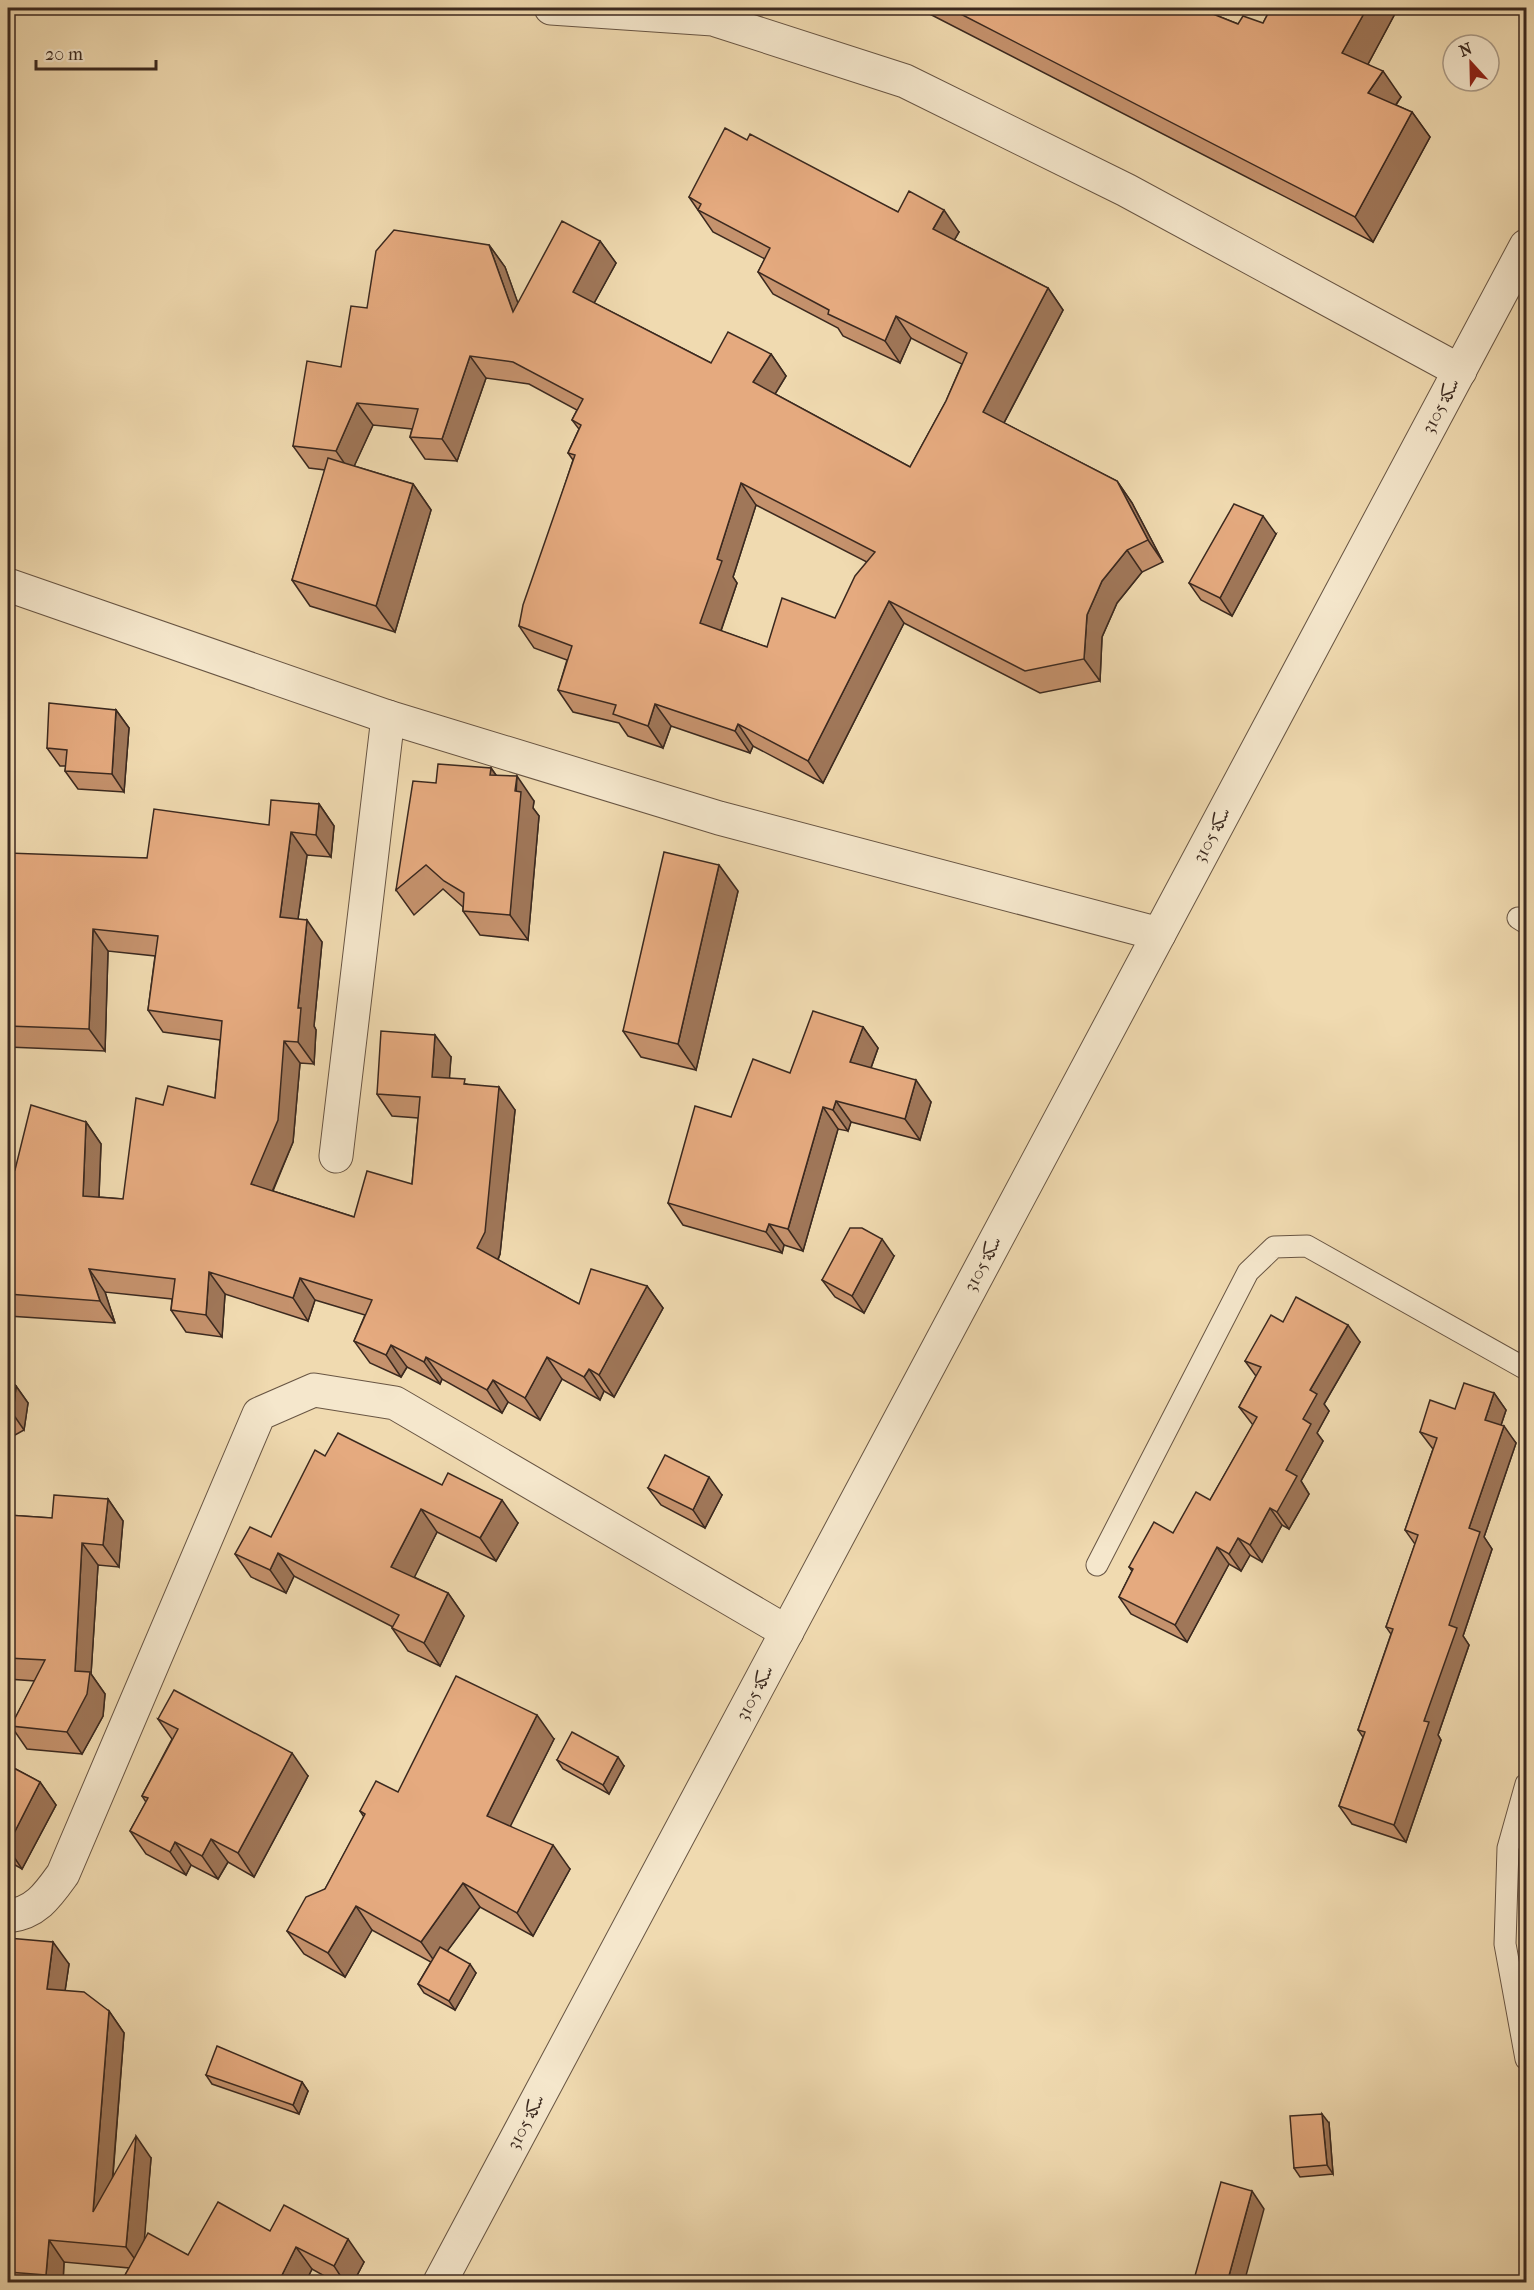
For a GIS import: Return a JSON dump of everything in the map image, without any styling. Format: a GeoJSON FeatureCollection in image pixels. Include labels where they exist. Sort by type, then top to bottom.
{"type":"FeatureCollection","features":[{"type":"Feature","properties":{"kind":"street"},"geometry":{"type":"LineString","coordinates":[[551,8],[713,19],[905,81],[1126,190],[1460,371]]}},
{"type":"Feature","properties":{"kind":"street","name":"سكة 3105"},"geometry":{"type":"LineString","coordinates":[[440,2283],[1527,246]]}},
{"type":"Feature","properties":{"kind":"street"},"geometry":{"type":"LineString","coordinates":[[8,585],[388,717],[719,818],[1160,934]]}},
{"type":"Feature","properties":{"kind":"street"},"geometry":{"type":"LineString","coordinates":[[336,1156],[388,717]]}},
{"type":"Feature","properties":{"kind":"street"},"geometry":{"type":"LineString","coordinates":[[8,1916],[17,1915],[45,1900],[63,1874],[259,1414],[314,1390],[395,1403],[787,1632]]}},
{"type":"Feature","properties":{"kind":"lane"},"geometry":{"type":"LineString","coordinates":[[1097,1565],[1248,1272],[1274,1247],[1307,1246],[1527,1369]]}},
{"type":"Feature","properties":{"kind":"lane"},"geometry":{"type":"LineString","coordinates":[[1527,1784],[1508,1848],[1505,1944],[1527,2059]]}},
{"type":"Feature","properties":{"kind":"building"},"geometry":{"type":"Polygon","coordinates":[[[949,8],[1198,8],[1238,24],[1243,16],[1263,23],[1271,8],[1367,8],[1342,53],[1383,71],[1368,93],[1412,112],[1355,217],[949,8]]]}},
{"type":"Feature","properties":{"kind":"building"},"geometry":{"type":"Polygon","coordinates":[[[725,128],[747,140],[750,134],[898,212],[909,191],[944,210],[933,229],[1048,288],[983,412],[1117,481],[1148,540],[1127,550],[1102,581],[1087,615],[1084,659],[1025,671],[889,601],[808,761],[738,724],[735,731],[655,704],[648,726],[613,714],[616,705],[558,690],[572,646],[519,626],[523,605],[575,455],[568,453],[581,425],[572,420],[583,399],[513,362],[470,356],[442,439],[410,437],[418,409],[357,403],[336,451],[293,446],[307,361],[341,367],[351,306],[367,308],[376,251],[394,230],[489,245],[513,312],[562,221],[600,241],[573,292],[711,363],[728,332],[771,354],[753,382],[910,467],[946,401],[967,353],[896,316],[885,341],[828,314],[829,310],[758,272],[770,248],[698,210],[701,204],[689,197],[725,128]],[[741,483],[717,559],[722,561],[700,623],[767,647],[782,598],[835,618],[855,576],[875,552],[741,483]]]}},
{"type":"Feature","properties":{"kind":"building"},"geometry":{"type":"Polygon","coordinates":[[[328,458],[413,484],[376,606],[292,580],[328,458]]]}},
{"type":"Feature","properties":{"kind":"building"},"geometry":{"type":"Polygon","coordinates":[[[1234,504],[1263,516],[1220,598],[1189,583],[1234,504]]]}},
{"type":"Feature","properties":{"kind":"building"},"geometry":{"type":"Polygon","coordinates":[[[49,703],[116,710],[112,774],[65,771],[67,750],[47,748],[49,703]]]}},
{"type":"Feature","properties":{"kind":"building"},"geometry":{"type":"Polygon","coordinates":[[[438,764],[491,768],[490,775],[517,776],[515,791],[521,792],[510,915],[463,911],[464,893],[444,881],[426,865],[396,890],[413,781],[436,783],[438,764]]]}},
{"type":"Feature","properties":{"kind":"building"},"geometry":{"type":"Polygon","coordinates":[[[271,800],[319,804],[316,835],[291,832],[280,917],[307,920],[298,1008],[301,1008],[298,1042],[284,1041],[278,1120],[251,1184],[354,1217],[367,1171],[412,1184],[420,1097],[377,1094],[381,1031],[435,1035],[432,1077],[465,1079],[464,1084],[499,1087],[485,1232],[477,1248],[579,1304],[591,1269],[647,1286],[599,1375],[589,1369],[584,1377],[547,1357],[525,1398],[493,1380],[487,1390],[426,1357],[424,1362],[391,1345],[386,1355],[354,1341],[372,1300],[300,1278],[293,1298],[209,1272],[206,1315],[171,1310],[175,1279],[89,1269],[100,1301],[8,1294],[8,1169],[15,1170],[31,1105],[86,1122],[83,1196],[123,1199],[136,1098],[163,1105],[168,1086],[215,1098],[222,1021],[148,1010],[158,936],[93,929],[89,1029],[8,1026],[8,853],[147,858],[154,809],[269,825],[271,800]]]}},
{"type":"Feature","properties":{"kind":"building"},"geometry":{"type":"Polygon","coordinates":[[[664,852],[719,865],[678,1044],[623,1031],[664,852]]]}},
{"type":"Feature","properties":{"kind":"building"},"geometry":{"type":"Polygon","coordinates":[[[813,1011],[863,1027],[850,1062],[916,1080],[905,1119],[836,1101],[833,1110],[823,1107],[788,1229],[769,1224],[766,1232],[668,1203],[695,1106],[731,1117],[753,1059],[790,1073],[813,1011]]]}},
{"type":"Feature","properties":{"kind":"building"},"geometry":{"type":"Polygon","coordinates":[[[850,1228],[862,1228],[882,1239],[852,1296],[822,1280],[850,1228]]]}},
{"type":"Feature","properties":{"kind":"building"},"geometry":{"type":"Polygon","coordinates":[[[1296,1297],[1348,1325],[1310,1390],[1317,1394],[1303,1419],[1311,1424],[1286,1470],[1297,1476],[1277,1512],[1270,1508],[1250,1545],[1238,1538],[1229,1554],[1217,1547],[1175,1625],[1119,1597],[1133,1569],[1129,1567],[1154,1522],[1173,1533],[1196,1492],[1210,1500],[1257,1417],[1239,1407],[1261,1367],[1245,1361],[1271,1315],[1283,1322],[1296,1297]]]}},
{"type":"Feature","properties":{"kind":"building"},"geometry":{"type":"Polygon","coordinates":[[[8,1379],[16,1386],[13,1414],[8,1416],[8,1379]]]}},
{"type":"Feature","properties":{"kind":"building"},"geometry":{"type":"Polygon","coordinates":[[[1464,1383],[1494,1393],[1485,1420],[1504,1426],[1469,1528],[1480,1532],[1449,1625],[1457,1628],[1424,1721],[1429,1722],[1394,1825],[1339,1806],[1365,1732],[1358,1730],[1393,1629],[1386,1627],[1418,1535],[1405,1530],[1437,1438],[1420,1432],[1430,1400],[1455,1409],[1464,1383]]]}},
{"type":"Feature","properties":{"kind":"building"},"geometry":{"type":"Polygon","coordinates":[[[338,1433],[442,1485],[448,1473],[502,1500],[480,1538],[421,1509],[391,1567],[448,1593],[424,1643],[392,1628],[399,1615],[278,1553],[270,1570],[235,1554],[250,1527],[271,1537],[315,1450],[325,1456],[338,1433]]]}},
{"type":"Feature","properties":{"kind":"building"},"geometry":{"type":"Polygon","coordinates":[[[665,1455],[709,1477],[693,1510],[648,1488],[665,1455]]]}},
{"type":"Feature","properties":{"kind":"building"},"geometry":{"type":"Polygon","coordinates":[[[54,1495],[108,1499],[103,1545],[82,1543],[75,1671],[90,1672],[87,1694],[67,1732],[11,1726],[45,1660],[8,1658],[8,1515],[52,1518],[54,1495]]]}},
{"type":"Feature","properties":{"kind":"building"},"geometry":{"type":"Polygon","coordinates":[[[456,1676],[537,1715],[487,1816],[553,1845],[517,1913],[463,1883],[421,1942],[356,1906],[328,1953],[287,1931],[306,1897],[325,1889],[365,1814],[360,1811],[376,1781],[398,1792],[456,1676]]]}},
{"type":"Feature","properties":{"kind":"building"},"geometry":{"type":"Polygon","coordinates":[[[174,1690],[292,1753],[238,1853],[211,1839],[202,1856],[175,1842],[170,1852],[130,1831],[148,1798],[142,1796],[178,1729],[158,1719],[174,1690]]]}},
{"type":"Feature","properties":{"kind":"building"},"geometry":{"type":"Polygon","coordinates":[[[572,1732],[618,1757],[603,1785],[557,1760],[572,1732]]]}},
{"type":"Feature","properties":{"kind":"building"},"geometry":{"type":"Polygon","coordinates":[[[8,1765],[40,1782],[8,1845],[8,1765]]]}},
{"type":"Feature","properties":{"kind":"building"},"geometry":{"type":"Polygon","coordinates":[[[8,1938],[53,1942],[47,1989],[84,1992],[109,2011],[93,2212],[136,2136],[126,2247],[49,2240],[46,2275],[8,2272],[8,1938]]]}},
{"type":"Feature","properties":{"kind":"building"},"geometry":{"type":"Polygon","coordinates":[[[440,1947],[470,1964],[449,2001],[418,1984],[440,1947]]]}},
{"type":"Feature","properties":{"kind":"building"},"geometry":{"type":"Polygon","coordinates":[[[217,2046],[302,2082],[293,2105],[206,2075],[217,2046]]]}},
{"type":"Feature","properties":{"kind":"building"},"geometry":{"type":"Polygon","coordinates":[[[1322,2114],[1327,2165],[1294,2168],[1290,2116],[1322,2114]]]}},
{"type":"Feature","properties":{"kind":"building"},"geometry":{"type":"Polygon","coordinates":[[[1221,2182],[1252,2191],[1227,2283],[1193,2283],[1221,2182]]]}},
{"type":"Feature","properties":{"kind":"building"},"geometry":{"type":"Polygon","coordinates":[[[218,2202],[270,2231],[284,2205],[348,2239],[334,2266],[296,2247],[278,2283],[137,2283],[137,2279],[124,2277],[148,2233],[188,2255],[218,2202]]]}}]}
